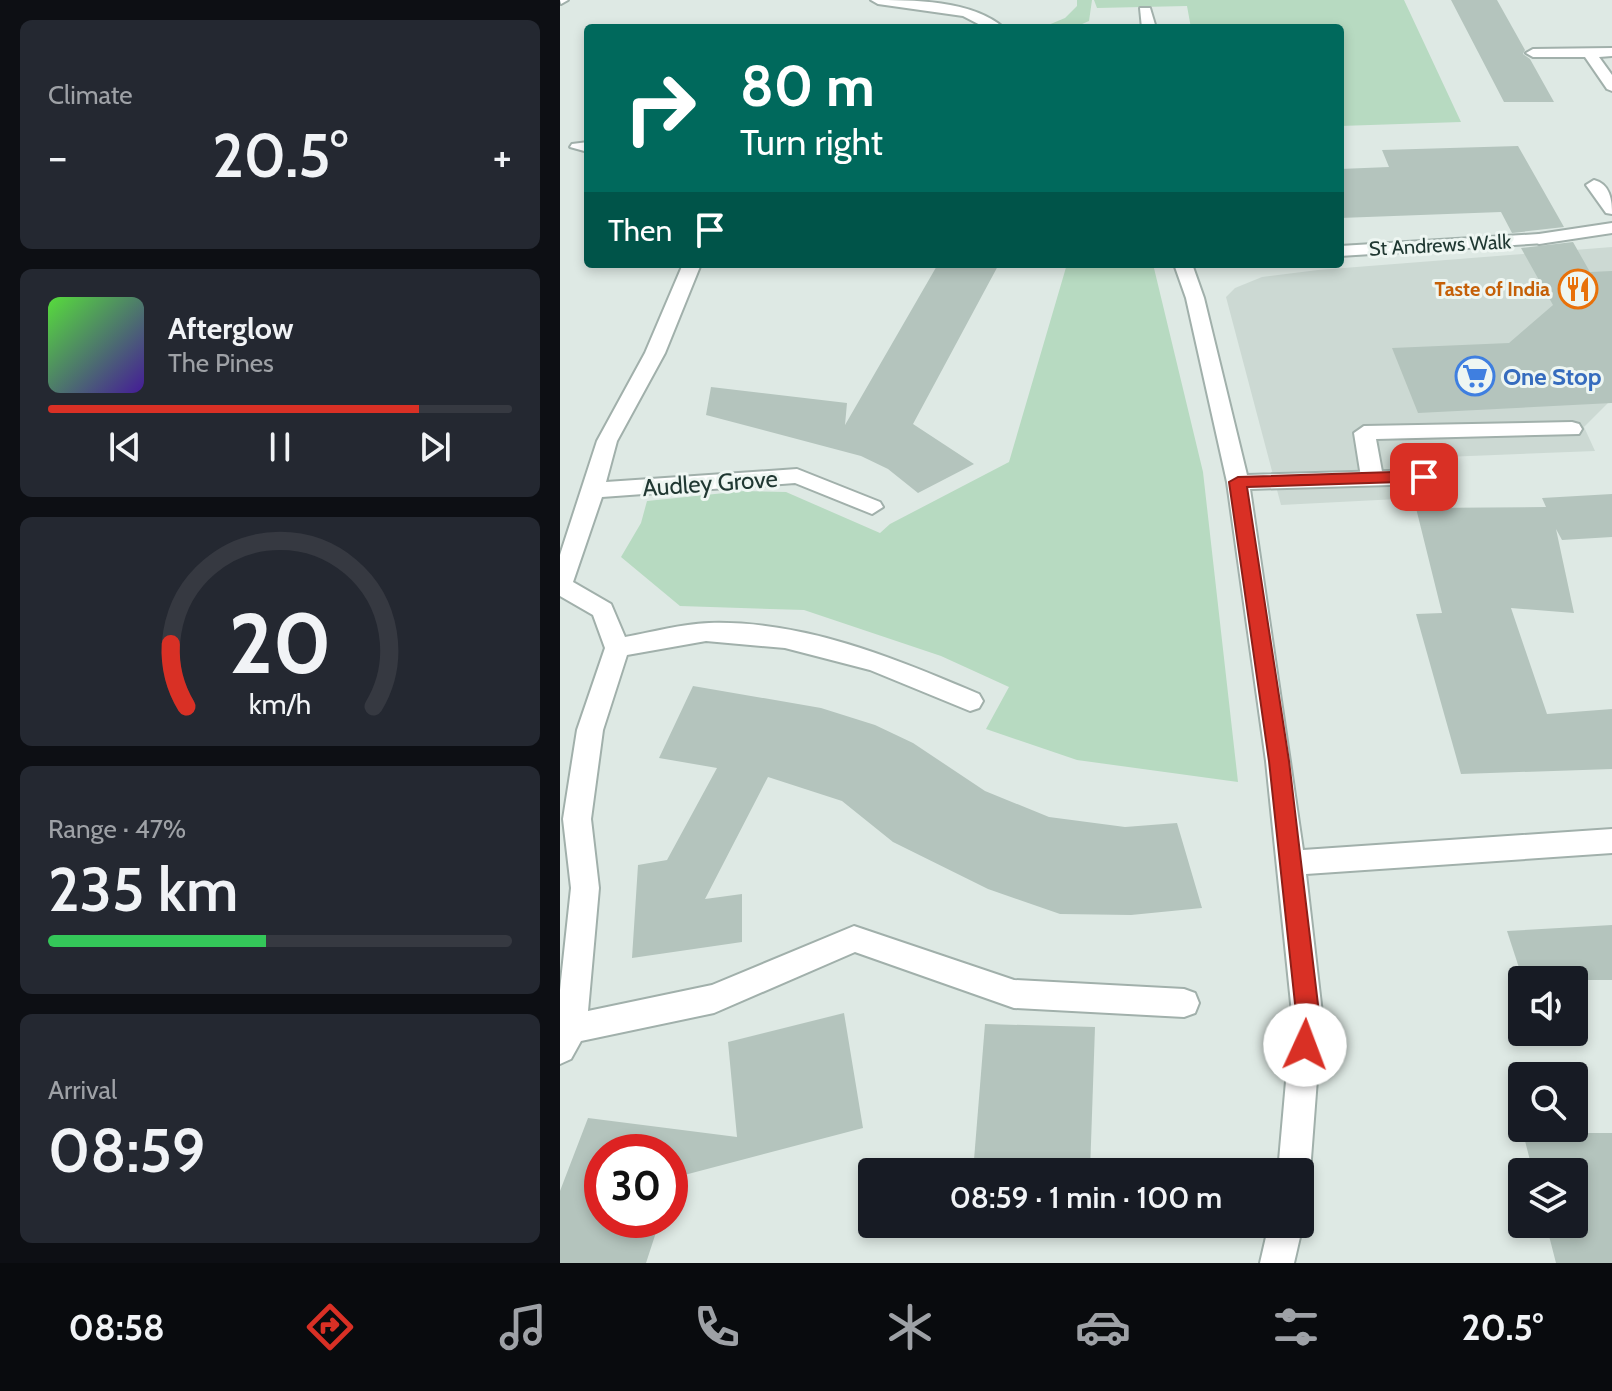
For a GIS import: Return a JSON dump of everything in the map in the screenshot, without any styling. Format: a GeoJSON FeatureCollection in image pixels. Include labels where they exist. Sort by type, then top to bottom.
{"type":"FeatureCollection","features":[{"type":"Feature","properties":{"kind":"street"},"geometry":{"type":"LineString","coordinates":[[878,0],[966,12],[989,24]]}},
{"type":"Feature","properties":{"kind":"street"},"geometry":{"type":"LineString","coordinates":[[1145,11],[1148,24]]}},
{"type":"Feature","properties":{"kind":"street"},"geometry":{"type":"LineString","coordinates":[[1589,52],[1612,86]]}},
{"type":"Feature","properties":{"kind":"street"},"geometry":{"type":"LineString","coordinates":[[1533,53],[1612,52]]}},
{"type":"Feature","properties":{"kind":"street"},"geometry":{"type":"LineString","coordinates":[[1594,185],[1612,209]]}},
{"type":"Feature","properties":{"kind":"street","name":"St Andrews Walk"},"geometry":{"type":"LineString","coordinates":[[1344,251],[1539,239],[1612,228]]}},
{"type":"Feature","properties":{"kind":"street"},"geometry":{"type":"LineString","coordinates":[[690,268],[655,353],[607,441],[561,586],[603,610],[617,648],[590,730],[577,819],[585,888],[565,1039],[714,999],[854,939],[1014,994],[1184,1003]]}},
{"type":"Feature","properties":{"kind":"street"},"geometry":{"type":"LineString","coordinates":[[1184,268],[1195,298],[1238,482],[1279,761],[1307,1013],[1295,1158]]}},
{"type":"Feature","properties":{"kind":"street"},"geometry":{"type":"LineString","coordinates":[[1372,477],[1364,433],[1572,429]]}},
{"type":"Feature","properties":{"kind":"street","name":"Audley Grove"},"geometry":{"type":"LineString","coordinates":[[591,490],[797,476],[872,507]]}},
{"type":"Feature","properties":{"kind":"street"},"geometry":{"type":"LineString","coordinates":[[1238,482],[1424,477]]}},
{"type":"Feature","properties":{"kind":"street"},"geometry":{"type":"LineString","coordinates":[[617,648],[717,632],[806,641],[894,667],[970,701]]}},
{"type":"Feature","properties":{"kind":"street"},"geometry":{"type":"LineString","coordinates":[[1290,863],[1612,841]]}},
{"type":"Feature","properties":{"kind":"street"},"geometry":{"type":"LineString","coordinates":[[1277,1263],[1283,1238]]}},
{"type":"Feature","properties":{"kind":"shaded area"},"geometry":{"type":"Polygon","coordinates":[[[1612,247],[1612,399],[1584,427],[1595,451],[1445,457],[1456,496],[1281,505],[1226,297],[1235,288],[1262,277],[1612,247]]]}},
{"type":"Feature","properties":{"kind":"green space"},"geometry":{"type":"Polygon","coordinates":[[[1077,0],[1092,0],[1089,21],[1082,24],[1051,24],[1065,18],[1077,6],[1077,0]]]}},
{"type":"Feature","properties":{"kind":"green space"},"geometry":{"type":"Polygon","coordinates":[[[1094,0],[1404,0],[1461,122],[1344,126],[1344,24],[1190,24],[1187,6],[1097,8],[1094,0]]]}},
{"type":"Feature","properties":{"kind":"green space"},"geometry":{"type":"Polygon","coordinates":[[[1066,268],[1154,268],[1203,472],[1238,782],[1077,760],[986,729],[1009,687],[941,656],[804,610],[680,606],[621,557],[641,523],[647,501],[744,491],[786,492],[880,533],[890,524],[1009,462],[1066,268]]]}},
{"type":"Feature","properties":{"kind":"building"},"geometry":{"type":"Polygon","coordinates":[[[1451,0],[1497,0],[1525,50],[1523,54],[1530,59],[1554,102],[1504,102],[1451,0]]]}},
{"type":"Feature","properties":{"kind":"building"},"geometry":{"type":"Polygon","coordinates":[[[1518,146],[1564,227],[1512,233],[1501,212],[1344,218],[1344,169],[1389,167],[1382,150],[1518,146]]]}},
{"type":"Feature","properties":{"kind":"building"},"geometry":{"type":"Polygon","coordinates":[[[1573,242],[1590,272],[1612,271],[1612,403],[1418,413],[1392,348],[1509,343],[1553,305],[1521,248],[1573,242]]]}},
{"type":"Feature","properties":{"kind":"building"},"geometry":{"type":"Polygon","coordinates":[[[936,268],[997,268],[913,424],[974,464],[918,493],[888,469],[861,456],[706,415],[711,387],[847,403],[845,425],[936,268]]]}},
{"type":"Feature","properties":{"kind":"building"},"geometry":{"type":"Polygon","coordinates":[[[1612,494],[1612,537],[1562,540],[1556,529],[1574,613],[1511,608],[1547,714],[1612,709],[1612,769],[1461,774],[1416,614],[1442,613],[1416,508],[1546,507],[1542,498],[1612,494]]]}},
{"type":"Feature","properties":{"kind":"building"},"geometry":{"type":"Polygon","coordinates":[[[693,686],[821,708],[875,725],[913,743],[985,791],[1049,817],[1125,827],[1177,823],[1202,908],[1131,915],[1060,914],[988,889],[893,842],[842,801],[768,777],[705,899],[742,894],[742,942],[632,958],[638,865],[667,860],[717,768],[659,758],[693,686]]]}},
{"type":"Feature","properties":{"kind":"building"},"geometry":{"type":"Polygon","coordinates":[[[1612,925],[1612,980],[1588,980],[1588,966],[1518,966],[1507,931],[1612,925]]]}},
{"type":"Feature","properties":{"kind":"building"},"geometry":{"type":"Polygon","coordinates":[[[844,1013],[863,1128],[688,1174],[688,1134],[584,1134],[584,1238],[654,1238],[646,1263],[560,1263],[560,1191],[588,1118],[737,1137],[728,1042],[844,1013]]]}},
{"type":"Feature","properties":{"kind":"building"},"geometry":{"type":"Polygon","coordinates":[[[985,1024],[1095,1027],[1090,1158],[974,1158],[985,1024]]]}},
{"type":"Feature","properties":{"kind":"building"},"geometry":{"type":"Polygon","coordinates":[[[1588,1133],[1612,1133],[1612,1263],[1556,1263],[1550,1238],[1588,1238],[1588,1158],[1529,1158],[1525,1142],[1588,1142],[1588,1133]]]}},
{"type":"Feature","properties":{"kind":"place","name":"Taste of India"},"geometry":{"type":"Point","coordinates":[1578,289]}},
{"type":"Feature","properties":{"kind":"place","name":"One Stop"},"geometry":{"type":"Point","coordinates":[1475,376]}},
{"type":"Feature","properties":{"kind":"route"},"geometry":{"type":"LineString","coordinates":[[1305,1045],[1307,1013],[1279,761],[1238,482],[1424,477]]}}]}
